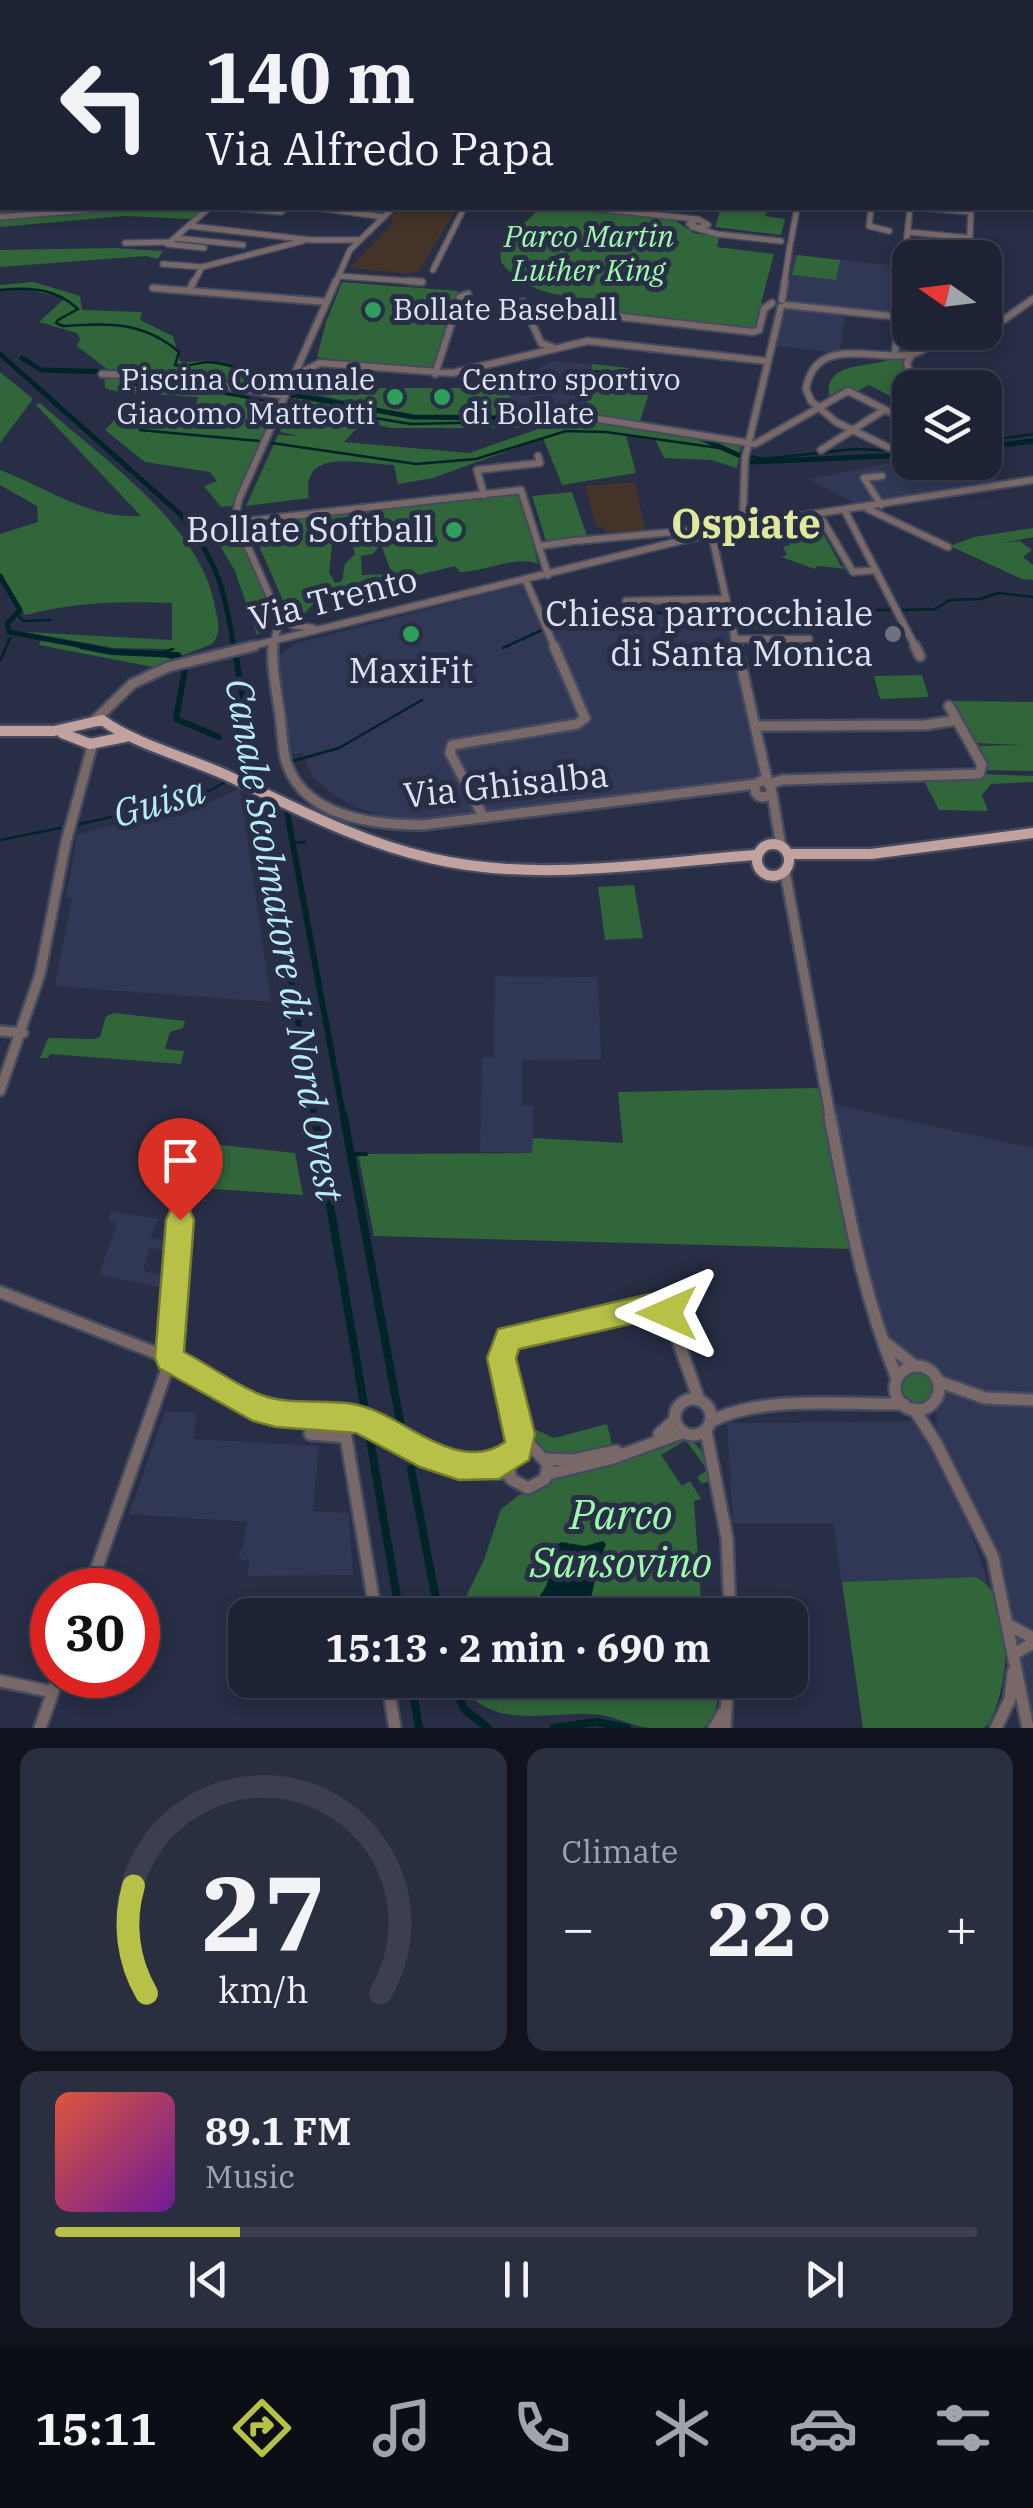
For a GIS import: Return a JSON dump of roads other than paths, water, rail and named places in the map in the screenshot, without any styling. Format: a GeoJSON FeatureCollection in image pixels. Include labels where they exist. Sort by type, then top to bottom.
{"type":"FeatureCollection","features":[{"type":"Feature","properties":{"kind":"main road"},"geometry":{"type":"LineString","coordinates":[[105,727],[152,743],[404,852],[480,868],[530,871],[735,857],[810,857],[1033,833]]}},
{"type":"Feature","properties":{"kind":"main road"},"geometry":{"type":"LineString","coordinates":[[85,741],[105,727]]}},
{"type":"Feature","properties":{"kind":"main road"},"geometry":{"type":"LineString","coordinates":[[85,741],[105,727]]}},
{"type":"Feature","properties":{"kind":"main road"},"geometry":{"type":"LineString","coordinates":[[0,731],[54,732],[85,741]]}},
{"type":"Feature","properties":{"kind":"main road"},"geometry":{"type":"LineString","coordinates":[[755,859],[781,856]]}},
{"type":"Feature","properties":{"kind":"street"},"geometry":{"type":"LineString","coordinates":[[0,217],[84,210]]}},
{"type":"Feature","properties":{"kind":"street"},"geometry":{"type":"LineString","coordinates":[[171,241],[207,210]]}},
{"type":"Feature","properties":{"kind":"street"},"geometry":{"type":"LineString","coordinates":[[258,210],[282,210]]}},
{"type":"Feature","properties":{"kind":"street"},"geometry":{"type":"LineString","coordinates":[[332,210],[383,217]]}},
{"type":"Feature","properties":{"kind":"street"},"geometry":{"type":"LineString","coordinates":[[278,640],[280,619],[276,605],[237,504],[285,396],[307,363],[307,346],[347,258],[391,210]]}},
{"type":"Feature","properties":{"kind":"street"},"geometry":{"type":"LineString","coordinates":[[432,270],[463,210]]}},
{"type":"Feature","properties":{"kind":"street"},"geometry":{"type":"LineString","coordinates":[[610,210],[682,218],[717,234],[785,243]]}},
{"type":"Feature","properties":{"kind":"street"},"geometry":{"type":"LineString","coordinates":[[742,521],[748,444],[780,304],[785,243],[797,210]]}},
{"type":"Feature","properties":{"kind":"street"},"geometry":{"type":"LineString","coordinates":[[871,210],[870,227],[889,231]]}},
{"type":"Feature","properties":{"kind":"street"},"geometry":{"type":"LineString","coordinates":[[907,240],[910,210]]}},
{"type":"Feature","properties":{"kind":"street"},"geometry":{"type":"LineString","coordinates":[[908,232],[970,238],[971,210]]}},
{"type":"Feature","properties":{"kind":"street"},"geometry":{"type":"LineString","coordinates":[[694,222],[707,224],[717,234]]}},
{"type":"Feature","properties":{"kind":"street"},"geometry":{"type":"LineString","coordinates":[[190,226],[311,240],[360,240]]}},
{"type":"Feature","properties":{"kind":"street"},"geometry":{"type":"LineString","coordinates":[[163,264],[202,267],[311,240]]}},
{"type":"Feature","properties":{"kind":"street"},"geometry":{"type":"LineString","coordinates":[[171,241],[204,248]]}},
{"type":"Feature","properties":{"kind":"street"},"geometry":{"type":"LineString","coordinates":[[125,243],[243,245]]}},
{"type":"Feature","properties":{"kind":"street"},"geometry":{"type":"LineString","coordinates":[[189,291],[202,267]]}},
{"type":"Feature","properties":{"kind":"street"},"geometry":{"type":"LineString","coordinates":[[339,276],[422,282]]}},
{"type":"Feature","properties":{"kind":"street"},"geometry":{"type":"LineString","coordinates":[[154,288],[327,302]]}},
{"type":"Feature","properties":{"kind":"street"},"geometry":{"type":"LineString","coordinates":[[434,374],[460,297],[468,294]]}},
{"type":"Feature","properties":{"kind":"street"},"geometry":{"type":"LineString","coordinates":[[1002,321],[1033,299]]}},
{"type":"Feature","properties":{"kind":"street"},"geometry":{"type":"LineString","coordinates":[[540,344],[537,328],[525,308],[753,332],[760,328],[764,311],[780,304],[892,316]]}},
{"type":"Feature","properties":{"kind":"street"},"geometry":{"type":"LineString","coordinates":[[307,363],[434,374],[508,360],[540,344],[559,347],[594,341],[766,361]]}},
{"type":"Feature","properties":{"kind":"street"},"geometry":{"type":"LineString","coordinates":[[530,350],[540,344]]}},
{"type":"Feature","properties":{"kind":"street"},"geometry":{"type":"LineString","coordinates":[[910,370],[907,364],[919,350]]}},
{"type":"Feature","properties":{"kind":"street"},"geometry":{"type":"LineString","coordinates":[[892,449],[817,410],[808,399],[806,384],[819,365],[856,352],[912,354]]}},
{"type":"Feature","properties":{"kind":"street"},"geometry":{"type":"LineString","coordinates":[[102,374],[164,376],[285,396]]}},
{"type":"Feature","properties":{"kind":"street"},"geometry":{"type":"LineString","coordinates":[[513,416],[580,416],[748,444],[762,442],[848,391],[892,414]]}},
{"type":"Feature","properties":{"kind":"street"},"geometry":{"type":"LineString","coordinates":[[821,450],[884,410]]}},
{"type":"Feature","properties":{"kind":"street"},"geometry":{"type":"LineString","coordinates":[[484,495],[477,470],[540,463],[538,456]]}},
{"type":"Feature","properties":{"kind":"street"},"geometry":{"type":"LineString","coordinates":[[881,505],[864,478],[882,476]]}},
{"type":"Feature","properties":{"kind":"street"},"geometry":{"type":"LineString","coordinates":[[699,538],[742,521],[800,518],[1033,480]]}},
{"type":"Feature","properties":{"kind":"street"},"geometry":{"type":"LineString","coordinates":[[241,520],[524,492],[548,575]]}},
{"type":"Feature","properties":{"kind":"street"},"geometry":{"type":"LineString","coordinates":[[866,508],[948,547]]}},
{"type":"Feature","properties":{"kind":"street"},"geometry":{"type":"LineString","coordinates":[[845,511],[920,656]]}},
{"type":"Feature","properties":{"kind":"street"},"geometry":{"type":"LineString","coordinates":[[800,518],[803,524],[823,521],[853,572],[876,570]]}},
{"type":"Feature","properties":{"kind":"street"},"geometry":{"type":"LineString","coordinates":[[699,538],[742,521]]}},
{"type":"Feature","properties":{"kind":"street"},"geometry":{"type":"LineString","coordinates":[[540,546],[613,534],[714,531]]}},
{"type":"Feature","properties":{"kind":"street"},"geometry":{"type":"LineString","coordinates":[[714,531],[727,610],[765,762],[764,788],[775,816],[850,1229],[869,1306],[895,1381],[936,1443],[987,1541],[1009,1624],[1028,1728]]}},
{"type":"Feature","properties":{"kind":"street","name":"Via Trento"},"geometry":{"type":"LineString","coordinates":[[105,727],[109,708],[124,691],[150,674],[699,538]]}},
{"type":"Feature","properties":{"kind":"street"},"geometry":{"type":"LineString","coordinates":[[484,818],[450,752],[451,746],[584,721],[526,580]]}},
{"type":"Feature","properties":{"kind":"street"},"geometry":{"type":"LineString","coordinates":[[626,600],[725,599]]}},
{"type":"Feature","properties":{"kind":"street"},"geometry":{"type":"LineString","coordinates":[[276,605],[299,628],[330,628]]}},
{"type":"Feature","properties":{"kind":"street"},"geometry":{"type":"LineString","coordinates":[[258,645],[274,634],[276,605]]}},
{"type":"Feature","properties":{"kind":"street"},"geometry":{"type":"LineString","coordinates":[[278,640],[283,615]]}},
{"type":"Feature","properties":{"kind":"street"},"geometry":{"type":"LineString","coordinates":[[730,623],[839,624]]}},
{"type":"Feature","properties":{"kind":"street"},"geometry":{"type":"LineString","coordinates":[[246,648],[274,660],[303,634]]}},
{"type":"Feature","properties":{"kind":"street"},"geometry":{"type":"LineString","coordinates":[[734,639],[809,640]]}},
{"type":"Feature","properties":{"kind":"street","name":"Via Ghisalba"},"geometry":{"type":"LineString","coordinates":[[278,640],[274,660],[286,760],[306,793],[346,816],[386,825],[423,826],[732,786],[764,788]]}},
{"type":"Feature","properties":{"kind":"street"},"geometry":{"type":"LineString","coordinates":[[764,788],[793,780],[977,775],[982,765],[948,706]]}},
{"type":"Feature","properties":{"kind":"street"},"geometry":{"type":"LineString","coordinates":[[756,726],[925,725],[957,720]]}},
{"type":"Feature","properties":{"kind":"street"},"geometry":{"type":"LineString","coordinates":[[0,1092],[23,1033],[42,967],[85,741]]}},
{"type":"Feature","properties":{"kind":"street"},"geometry":{"type":"LineString","coordinates":[[0,1031],[23,1033]]}},
{"type":"Feature","properties":{"kind":"street"},"geometry":{"type":"LineString","coordinates":[[96,1568],[169,1358],[184,1188]]}},
{"type":"Feature","properties":{"kind":"street"},"geometry":{"type":"LineString","coordinates":[[0,1292],[169,1358],[265,1411],[356,1418],[389,1432],[430,1457],[486,1466],[510,1475],[518,1485],[528,1488],[538,1486],[548,1474],[610,1459],[698,1414]]}},
{"type":"Feature","properties":{"kind":"street"},"geometry":{"type":"LineString","coordinates":[[510,1475],[520,1452],[520,1434],[501,1353],[506,1341],[516,1334],[660,1308],[672,1322],[724,1519],[729,1598]]}},
{"type":"Feature","properties":{"kind":"street"},"geometry":{"type":"LineString","coordinates":[[881,1336],[916,1366],[966,1396]]}},
{"type":"Feature","properties":{"kind":"street"},"geometry":{"type":"LineString","coordinates":[[874,1404],[904,1368],[916,1366]]}},
{"type":"Feature","properties":{"kind":"street"},"geometry":{"type":"LineString","coordinates":[[936,1443],[938,1380]]}},
{"type":"Feature","properties":{"kind":"street"},"geometry":{"type":"LineString","coordinates":[[486,1466],[520,1452],[546,1459],[573,1460],[618,1451],[664,1432],[675,1420],[698,1414],[785,1406],[909,1406],[966,1396],[998,1401],[1033,1400]]}},
{"type":"Feature","properties":{"kind":"street"},"geometry":{"type":"LineString","coordinates":[[675,1420],[676,1409],[698,1414]]}},
{"type":"Feature","properties":{"kind":"street"},"geometry":{"type":"LineString","coordinates":[[310,1434],[346,1437],[373,1598]]}},
{"type":"Feature","properties":{"kind":"street"},"geometry":{"type":"LineString","coordinates":[[546,1459],[548,1474]]}},
{"type":"Feature","properties":{"kind":"street"},"geometry":{"type":"LineString","coordinates":[[996,1728],[1010,1699],[1014,1654],[1033,1640],[1009,1624]]}},
{"type":"Feature","properties":{"kind":"street"},"geometry":{"type":"LineString","coordinates":[[0,1680],[30,1687]]}},
{"type":"Feature","properties":{"kind":"street"},"geometry":{"type":"LineString","coordinates":[[40,1728],[51,1698]]}},
{"type":"Feature","properties":{"kind":"street"},"geometry":{"type":"LineString","coordinates":[[390,1698],[395,1728]]}},
{"type":"Feature","properties":{"kind":"street"},"geometry":{"type":"LineString","coordinates":[[725,1728],[726,1698]]}},
{"type":"Feature","properties":{"kind":"street"},"geometry":{"type":"LineString","coordinates":[[714,1728],[724,1710]]}},
{"type":"Feature","properties":{"kind":"waterway"},"geometry":{"type":"LineString","coordinates":[[0,290],[32,289],[70,302],[78,309],[58,320],[56,323],[63,326],[124,326],[152,334],[179,352],[175,365],[207,362],[287,379]]}},
{"type":"Feature","properties":{"kind":"waterway","name":"Canale Scolmatore di Nord Ovest"},"geometry":{"type":"LineString","coordinates":[[0,354],[180,514],[212,562],[234,648]]}},
{"type":"Feature","properties":{"kind":"waterway"},"geometry":{"type":"LineString","coordinates":[[22,358],[41,370],[156,373]]}},
{"type":"Feature","properties":{"kind":"waterway"},"geometry":{"type":"LineString","coordinates":[[589,371],[662,375]]}},
{"type":"Feature","properties":{"kind":"waterway"},"geometry":{"type":"LineString","coordinates":[[174,375],[281,392]]}},
{"type":"Feature","properties":{"kind":"waterway"},"geometry":{"type":"LineString","coordinates":[[302,380],[348,391],[375,391]]}},
{"type":"Feature","properties":{"kind":"waterway"},"geometry":{"type":"LineString","coordinates":[[128,384],[211,391],[277,403]]}},
{"type":"Feature","properties":{"kind":"waterway"},"geometry":{"type":"LineString","coordinates":[[293,395],[413,417],[515,418]]}},
{"type":"Feature","properties":{"kind":"waterway"},"geometry":{"type":"LineString","coordinates":[[289,404],[411,424],[585,420]]}},
{"type":"Feature","properties":{"kind":"waterway"},"geometry":{"type":"LineString","coordinates":[[140,430],[259,441]]}},
{"type":"Feature","properties":{"kind":"waterway"},"geometry":{"type":"LineString","coordinates":[[272,443],[416,464],[476,459],[566,431],[606,432],[726,449]]}},
{"type":"Feature","properties":{"kind":"waterway"},"geometry":{"type":"LineString","coordinates":[[1002,439],[1033,434]]}},
{"type":"Feature","properties":{"kind":"waterway"},"geometry":{"type":"LineString","coordinates":[[701,438],[738,455]]}},
{"type":"Feature","properties":{"kind":"waterway"},"geometry":{"type":"LineString","coordinates":[[1002,445],[1033,441]]}},
{"type":"Feature","properties":{"kind":"waterway"},"geometry":{"type":"LineString","coordinates":[[749,456],[764,459],[854,449],[892,450]]}},
{"type":"Feature","properties":{"kind":"waterway"},"geometry":{"type":"LineString","coordinates":[[750,462],[892,456]]}},
{"type":"Feature","properties":{"kind":"waterway"},"geometry":{"type":"LineString","coordinates":[[0,576],[20,610],[7,624],[9,632],[94,648]]}},
{"type":"Feature","properties":{"kind":"waterway","name":"Guisa"},"geometry":{"type":"LineString","coordinates":[[901,610],[935,609],[950,600],[980,599],[998,593],[1033,597]]}},
{"type":"Feature","properties":{"kind":"waterway","name":"Guisa"},"geometry":{"type":"LineString","coordinates":[[503,648],[577,614],[890,610]]}},
{"type":"Feature","properties":{"kind":"waterway"},"geometry":{"type":"LineString","coordinates":[[18,615],[23,621],[50,620]]}},
{"type":"Feature","properties":{"kind":"waterway"},"geometry":{"type":"LineString","coordinates":[[0,661],[10,638]]}},
{"type":"Feature","properties":{"kind":"waterway"},"geometry":{"type":"LineString","coordinates":[[81,646],[112,652],[178,655],[181,660]]}},
{"type":"Feature","properties":{"kind":"waterway","name":"Canale Scolmatore di Nord Ovest"},"geometry":{"type":"LineString","coordinates":[[234,646],[315,1120]]}},
{"type":"Feature","properties":{"kind":"waterway"},"geometry":{"type":"LineString","coordinates":[[159,654],[173,649]]}},
{"type":"Feature","properties":{"kind":"waterway"},"geometry":{"type":"LineString","coordinates":[[164,655],[173,658]]}},
{"type":"Feature","properties":{"kind":"waterway"},"geometry":{"type":"LineString","coordinates":[[185,669],[176,719],[219,737]]}},
{"type":"Feature","properties":{"kind":"waterway","name":"Guisa"},"geometry":{"type":"LineString","coordinates":[[293,761],[339,748],[422,700]]}},
{"type":"Feature","properties":{"kind":"waterway","name":"Guisa"},"geometry":{"type":"LineString","coordinates":[[249,773],[268,770]]}},
{"type":"Feature","properties":{"kind":"waterway","name":"Guisa"},"geometry":{"type":"LineString","coordinates":[[76,825],[198,797],[227,781]]}},
{"type":"Feature","properties":{"kind":"waterway"},"geometry":{"type":"LineString","coordinates":[[286,807],[344,1120]]}},
{"type":"Feature","properties":{"kind":"waterway","name":"Guisa"},"geometry":{"type":"LineString","coordinates":[[0,840],[60,828]]}},
{"type":"Feature","properties":{"kind":"waterway"},"geometry":{"type":"LineString","coordinates":[[294,843],[305,842]]}},
{"type":"Feature","properties":{"kind":"waterway","name":"Canale Scolmatore di Nord Ovest"},"geometry":{"type":"LineString","coordinates":[[315,1117],[397,1598]]}},
{"type":"Feature","properties":{"kind":"waterway"},"geometry":{"type":"LineString","coordinates":[[344,1117],[401,1427]]}},
{"type":"Feature","properties":{"kind":"waterway"},"geometry":{"type":"LineString","coordinates":[[355,1154],[366,1154]]}},
{"type":"Feature","properties":{"kind":"waterway"},"geometry":{"type":"LineString","coordinates":[[411,1469],[436,1598]]}},
{"type":"Feature","properties":{"kind":"waterway","name":"Canale Scolmatore di Nord Ovest"},"geometry":{"type":"LineString","coordinates":[[414,1698],[419,1728]]}},
{"type":"Feature","properties":{"kind":"waterway"},"geometry":{"type":"LineString","coordinates":[[459,1698],[464,1709],[488,1728]]}},
{"type":"Feature","properties":{"kind":"waterway"},"geometry":{"type":"LineString","coordinates":[[554,1728],[596,1722],[627,1728]]}},
{"type":"Feature","properties":{"kind":"place","name":"Bollate Baseball"},"geometry":{"type":"Point","coordinates":[373,310]}},
{"type":"Feature","properties":{"kind":"place","name":"Piscina Comunale Giacomo Matteotti"},"geometry":{"type":"Point","coordinates":[395,397]}},
{"type":"Feature","properties":{"kind":"place","name":"Centro sportivo di Bollate"},"geometry":{"type":"Point","coordinates":[442,397]}},
{"type":"Feature","properties":{"kind":"place","name":"Bollate Softball"},"geometry":{"type":"Point","coordinates":[454,530]}},
{"type":"Feature","properties":{"kind":"place","name":"MaxiFit"},"geometry":{"type":"Point","coordinates":[411,634]}},
{"type":"Feature","properties":{"kind":"place","name":"Chiesa parrocchiale di Santa Monica"},"geometry":{"type":"Point","coordinates":[893,634]}},
{"type":"Feature","properties":{"kind":"district","name":"Ospiate"},"geometry":{"type":"Point","coordinates":[746,524]}},
{"type":"Feature","properties":{"kind":"park label","name":"Parco Martin Luther King"},"geometry":{"type":"Point","coordinates":[589,254]}},
{"type":"Feature","properties":{"kind":"park label","name":"Parco Sansovino"},"geometry":{"type":"Point","coordinates":[621,1538]}}]}
